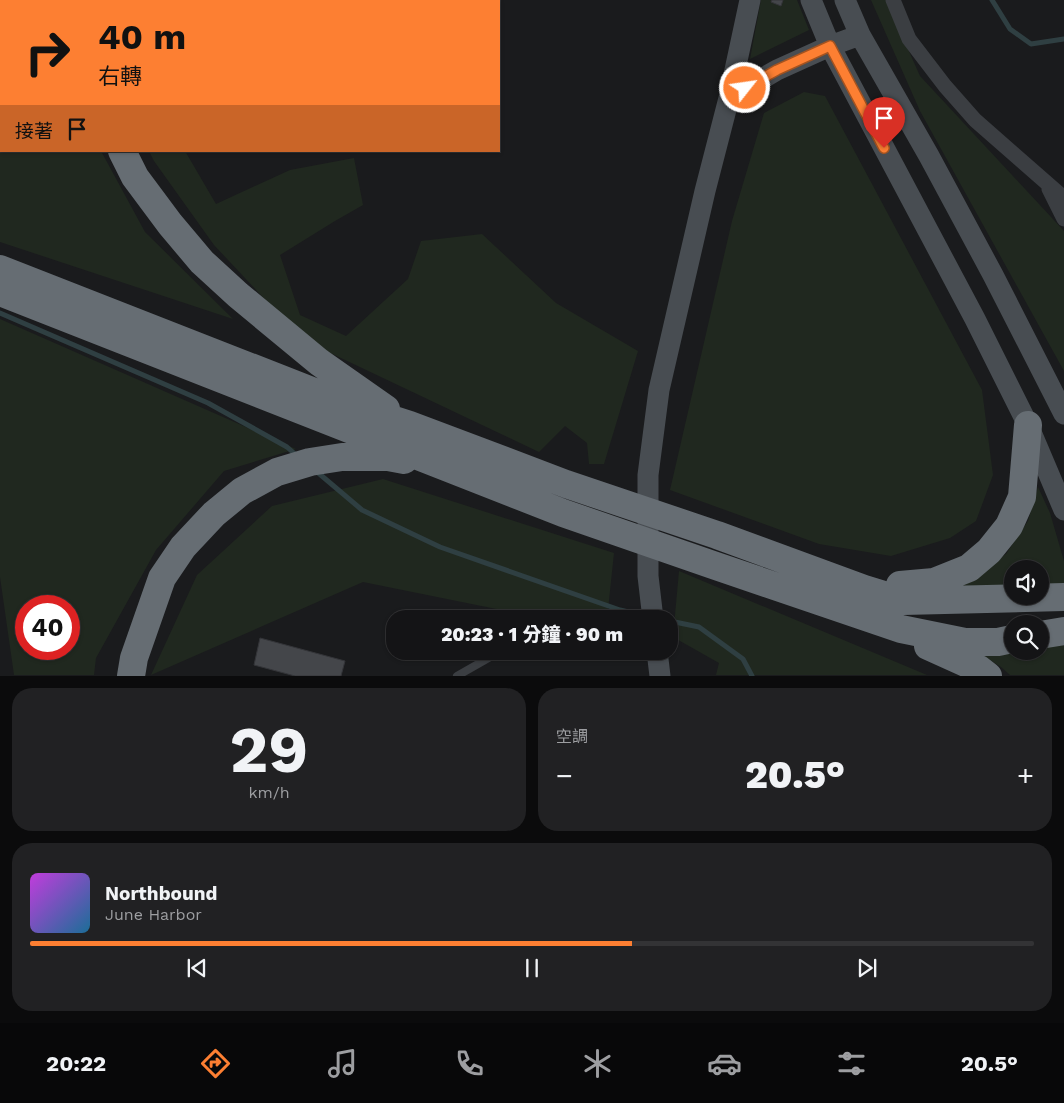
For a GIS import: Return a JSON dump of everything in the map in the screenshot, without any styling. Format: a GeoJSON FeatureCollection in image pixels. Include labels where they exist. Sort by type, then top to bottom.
{"type":"FeatureCollection","features":[{"type":"Feature","properties":{"kind":"highway"},"geometry":{"type":"LineString","coordinates":[[122,152],[135,177],[170,224],[202,262],[318,362],[410,425]]}},
{"type":"Feature","properties":{"kind":"highway"},"geometry":{"type":"LineString","coordinates":[[0,269],[345,404],[410,425],[566,484],[717,535],[864,589],[903,601],[1064,597]]}},
{"type":"Feature","properties":{"kind":"highway"},"geometry":{"type":"LineString","coordinates":[[0,292],[564,513],[901,629],[965,642],[1004,641]]}},
{"type":"Feature","properties":{"kind":"highway"},"geometry":{"type":"LineString","coordinates":[[864,589],[934,582],[970,568],[989,551],[1009,526],[1022,497],[1028,425]]}},
{"type":"Feature","properties":{"kind":"highway"},"geometry":{"type":"LineString","coordinates":[[130,676],[134,658],[162,578],[183,547],[214,514],[242,491],[277,472],[310,462],[342,457],[388,457],[445,467]]}},
{"type":"Feature","properties":{"kind":"highway"},"geometry":{"type":"LineString","coordinates":[[901,629],[926,644],[979,669],[988,676]]}},
{"type":"Feature","properties":{"kind":"highway"},"geometry":{"type":"LineString","coordinates":[[1049,634],[1064,631]]}},
{"type":"Feature","properties":{"kind":"main road"},"geometry":{"type":"LineString","coordinates":[[652,610],[648,576],[648,475],[659,390],[705,191],[729,98],[750,0]]}},
{"type":"Feature","properties":{"kind":"main road"},"geometry":{"type":"LineString","coordinates":[[811,0],[830,46],[975,319],[1028,425],[1064,510]]}},
{"type":"Feature","properties":{"kind":"main road"},"geometry":{"type":"LineString","coordinates":[[845,0],[860,35],[929,156],[993,275],[1064,414]]}},
{"type":"Feature","properties":{"kind":"main road"},"geometry":{"type":"LineString","coordinates":[[729,98],[777,70],[830,46],[860,35]]}},
{"type":"Feature","properties":{"kind":"main road"},"geometry":{"type":"LineString","coordinates":[[658,660],[660,676]]}},
{"type":"Feature","properties":{"kind":"street"},"geometry":{"type":"LineString","coordinates":[[893,0],[909,39],[945,86],[975,120],[1064,198]]}},
{"type":"Feature","properties":{"kind":"street"},"geometry":{"type":"LineString","coordinates":[[1046,181],[1064,219]]}},
{"type":"Feature","properties":{"kind":"lane"},"geometry":{"type":"LineString","coordinates":[[457,676],[485,660]]}},
{"type":"Feature","properties":{"kind":"shaded area"},"geometry":{"type":"Polygon","coordinates":[[[761,0],[797,0],[809,30],[750,59],[761,0]]]}},
{"type":"Feature","properties":{"kind":"shaded area"},"geometry":{"type":"Polygon","coordinates":[[[871,0],[886,0],[920,76],[1064,231],[1064,371],[920,111],[871,0]]]}},
{"type":"Feature","properties":{"kind":"shaded area"},"geometry":{"type":"Polygon","coordinates":[[[804,92],[825,96],[982,390],[993,475],[976,521],[950,538],[891,556],[819,544],[670,490],[732,221],[764,113],[804,92]]]}},
{"type":"Feature","properties":{"kind":"shaded area"},"geometry":{"type":"Polygon","coordinates":[[[0,152],[102,152],[145,232],[233,319],[0,242],[0,152]]]}},
{"type":"Feature","properties":{"kind":"shaded area"},"geometry":{"type":"Polygon","coordinates":[[[150,152],[186,152],[216,204],[290,170],[354,158],[363,205],[280,255],[300,315],[346,336],[408,279],[421,241],[482,234],[556,303],[638,351],[604,464],[589,464],[587,443],[565,426],[539,452],[303,340],[214,245],[150,152]]]}},
{"type":"Feature","properties":{"kind":"shaded area"},"geometry":{"type":"Polygon","coordinates":[[[0,319],[296,449],[224,471],[156,550],[96,658],[94,675],[14,675],[0,577],[0,319]]]}},
{"type":"Feature","properties":{"kind":"shaded area"},"geometry":{"type":"Polygon","coordinates":[[[383,479],[614,553],[608,610],[501,610],[363,582],[151,675],[197,575],[272,506],[383,479]]]}},
{"type":"Feature","properties":{"kind":"shaded area"},"geometry":{"type":"Polygon","coordinates":[[[1038,487],[1050,513],[1064,561],[1064,587],[1049,588],[1049,560],[1004,560],[1004,589],[924,594],[967,581],[1006,554],[1028,521],[1038,487]]]}},
{"type":"Feature","properties":{"kind":"shaded area"},"geometry":{"type":"Polygon","coordinates":[[[679,571],[927,675],[716,675],[719,663],[678,640],[678,610],[675,610],[679,571]]]}},
{"type":"Feature","properties":{"kind":"shaded area"},"geometry":{"type":"Polygon","coordinates":[[[1064,638],[1064,675],[1010,675],[979,653],[1004,652],[1004,660],[1049,660],[1049,640],[1064,638]]]}},
{"type":"Feature","properties":{"kind":"building"},"geometry":{"type":"Polygon","coordinates":[[[772,0],[783,0],[781,6],[771,2],[772,0]]]}},
{"type":"Feature","properties":{"kind":"building"},"geometry":{"type":"Polygon","coordinates":[[[260,638],[345,661],[341,676],[295,676],[254,665],[260,638]]]}},
{"type":"Feature","properties":{"kind":"waterway"},"geometry":{"type":"LineString","coordinates":[[992,0],[1010,29],[1031,44],[1064,39]]}},
{"type":"Feature","properties":{"kind":"waterway"},"geometry":{"type":"LineString","coordinates":[[0,313],[208,403],[287,447],[296,455]]}},
{"type":"Feature","properties":{"kind":"waterway"},"geometry":{"type":"LineString","coordinates":[[316,471],[362,510],[440,547],[620,610]]}},
{"type":"Feature","properties":{"kind":"waterway"},"geometry":{"type":"LineString","coordinates":[[678,623],[699,627],[743,659],[752,676]]}},
{"type":"Feature","properties":{"kind":"route"},"geometry":{"type":"LineString","coordinates":[[745,88],[777,70],[830,46],[884,148]]}}]}
